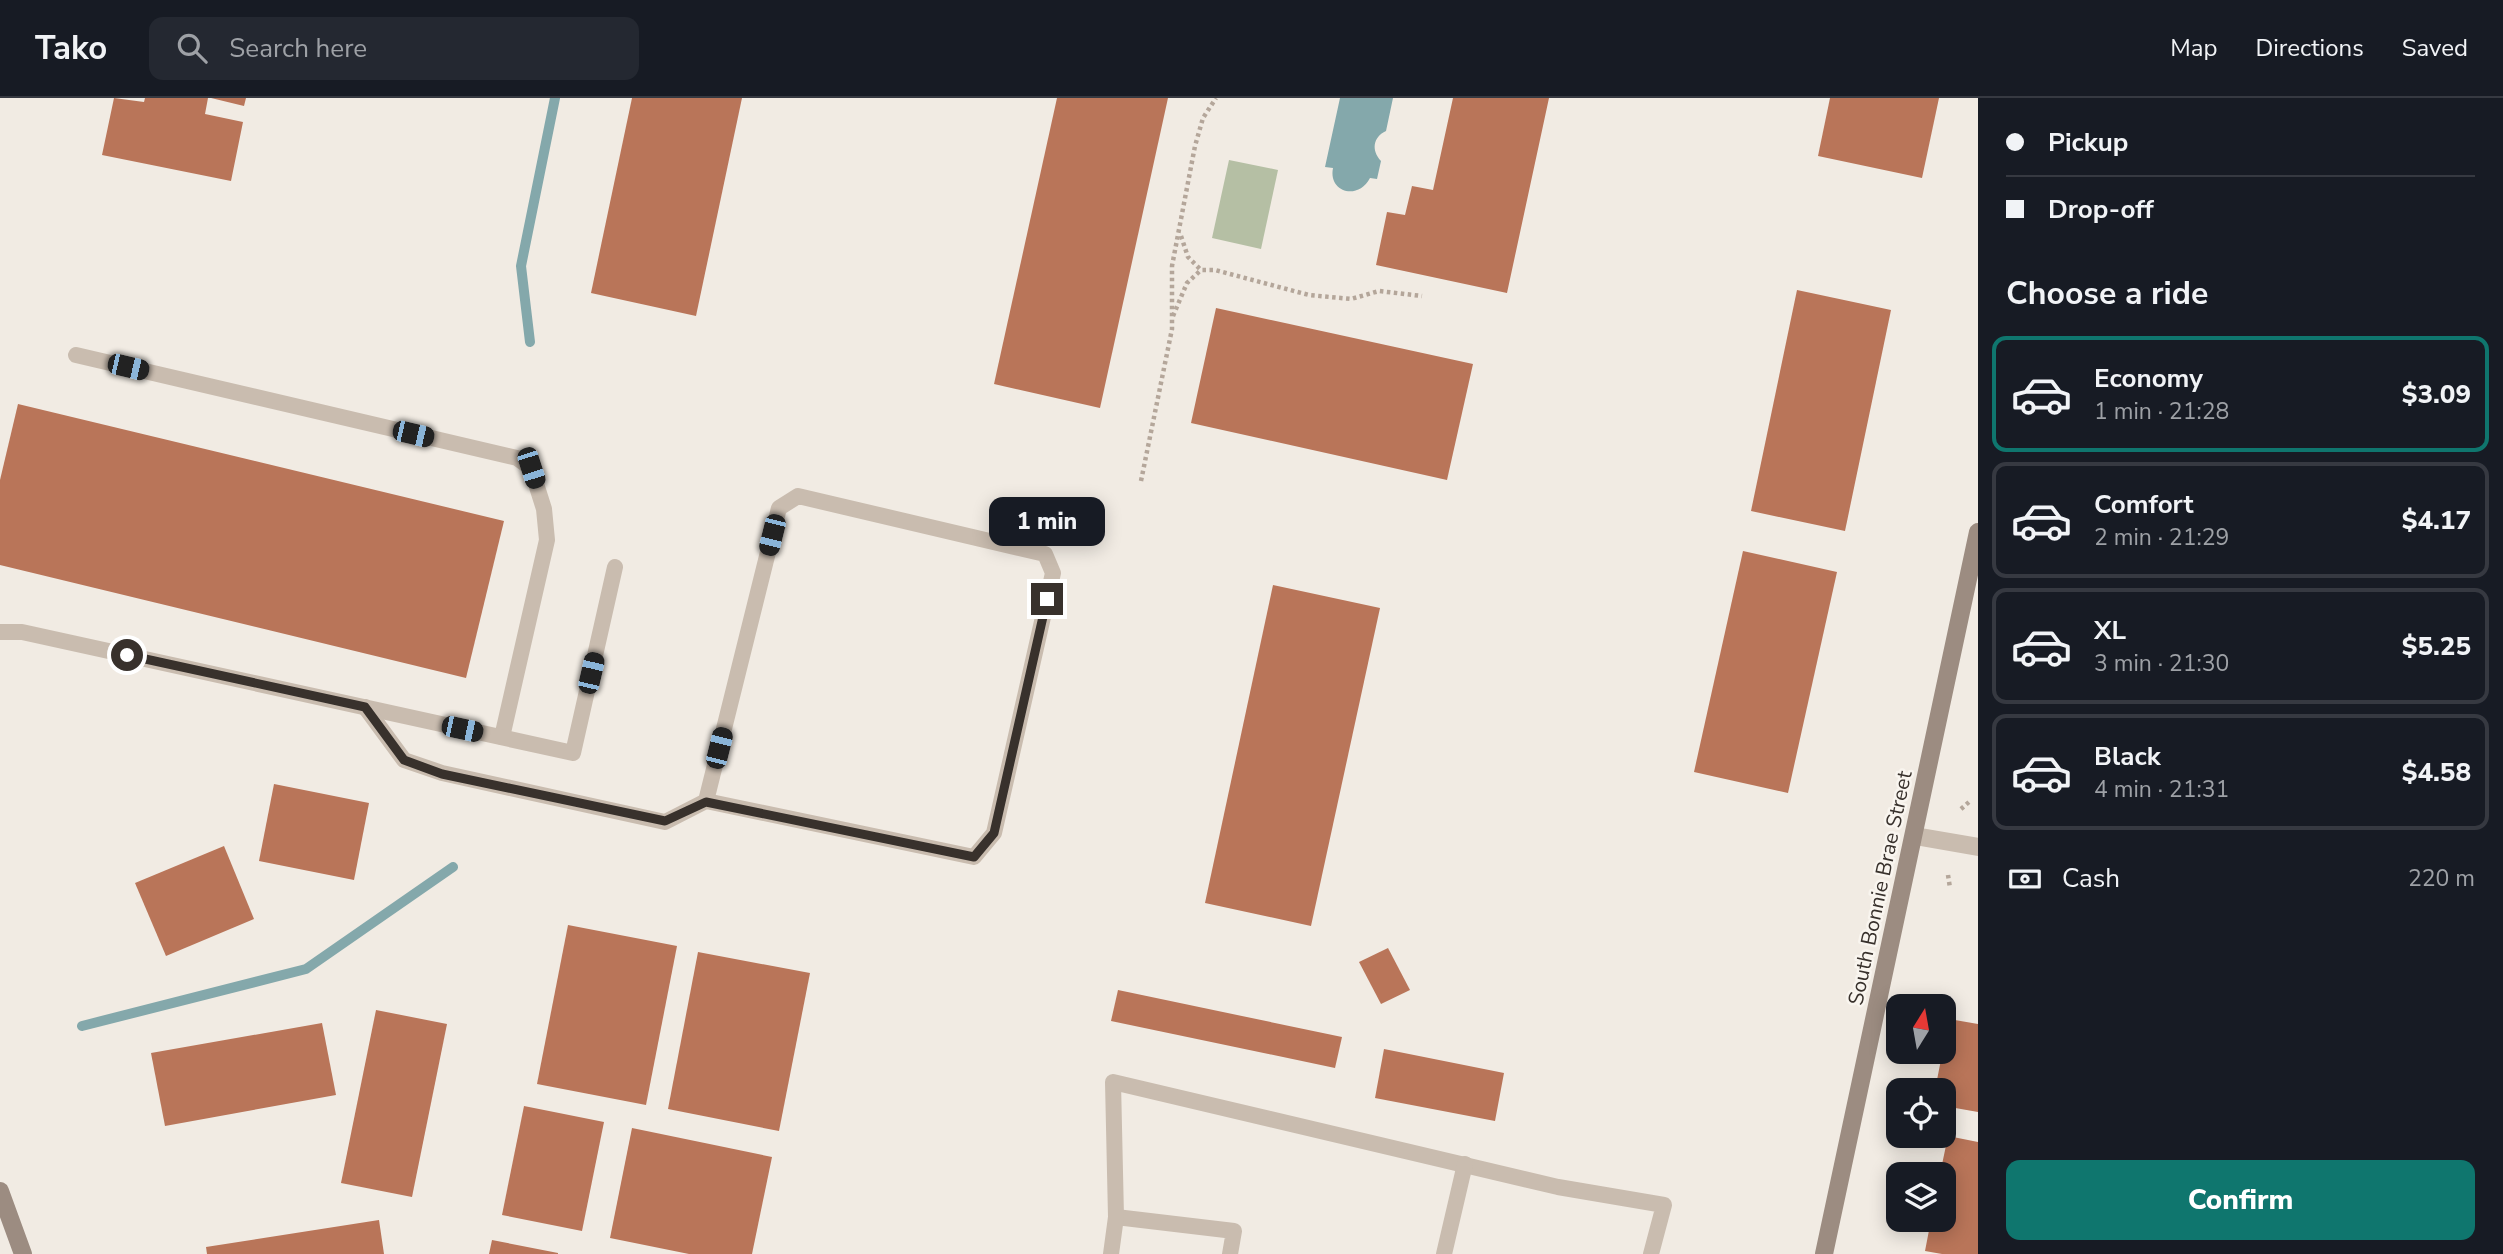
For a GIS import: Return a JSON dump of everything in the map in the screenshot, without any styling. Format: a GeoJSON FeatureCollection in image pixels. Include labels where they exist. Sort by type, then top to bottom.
{"type":"FeatureCollection","features":[{"type":"Feature","properties":{"kind":"main road","name":"South Bonnie Brae Street"},"geometry":{"type":"LineString","coordinates":[[1824,1254],[1978,532]]}},
{"type":"Feature","properties":{"kind":"main road"},"geometry":{"type":"LineString","coordinates":[[0,1191],[23,1254]]}},
{"type":"Feature","properties":{"kind":"street"},"geometry":{"type":"LineString","coordinates":[[1915,836],[1978,847]]}},
{"type":"Feature","properties":{"kind":"lane"},"geometry":{"type":"LineString","coordinates":[[76,355],[517,458],[531,468],[544,509],[547,540],[502,737]]}},
{"type":"Feature","properties":{"kind":"lane"},"geometry":{"type":"LineString","coordinates":[[365,707],[404,760],[442,774],[665,821],[706,802],[974,857],[994,833],[1053,573],[1045,554],[798,496],[779,508],[706,802]]}},
{"type":"Feature","properties":{"kind":"lane"},"geometry":{"type":"LineString","coordinates":[[0,632],[22,632],[573,753],[615,567]]}},
{"type":"Feature","properties":{"kind":"lane"},"geometry":{"type":"LineString","coordinates":[[1111,1254],[1116,1217],[1112,1082],[1558,1187],[1664,1205],[1651,1254]]}},
{"type":"Feature","properties":{"kind":"lane"},"geometry":{"type":"LineString","coordinates":[[1444,1254],[1465,1164]]}},
{"type":"Feature","properties":{"kind":"lane"},"geometry":{"type":"LineString","coordinates":[[1116,1217],[1234,1231],[1230,1254]]}},
{"type":"Feature","properties":{"kind":"path"},"geometry":{"type":"LineString","coordinates":[[1141,481],[1170,340],[1172,266],[1203,118],[1216,98]]}},
{"type":"Feature","properties":{"kind":"path"},"geometry":{"type":"LineString","coordinates":[[1180,232],[1188,257],[1201,270]]}},
{"type":"Feature","properties":{"kind":"path"},"geometry":{"type":"LineString","coordinates":[[1172,320],[1187,283],[1201,270],[1216,270],[1308,295],[1352,299],[1380,291],[1422,296]]}},
{"type":"Feature","properties":{"kind":"path"},"geometry":{"type":"LineString","coordinates":[[1961,809],[1969,802]]}},
{"type":"Feature","properties":{"kind":"path"},"geometry":{"type":"LineString","coordinates":[[1948,876],[1950,888]]}},
{"type":"Feature","properties":{"kind":"green space"},"geometry":{"type":"Polygon","coordinates":[[[1229,160],[1278,170],[1261,249],[1212,238],[1229,160]]]}},
{"type":"Feature","properties":{"kind":"water"},"geometry":{"type":"Polygon","coordinates":[[[1340,98],[1393,98],[1386,131],[1378,137],[1375,144],[1381,161],[1377,179],[1370,178],[1365,185],[1352,191],[1339,188],[1335,183],[1333,168],[1325,167],[1340,98]]]}},
{"type":"Feature","properties":{"kind":"building"},"geometry":{"type":"Polygon","coordinates":[[[114,98],[144,102],[145,98],[208,98],[205,114],[243,122],[231,181],[102,155],[114,98]]]}},
{"type":"Feature","properties":{"kind":"building"},"geometry":{"type":"Polygon","coordinates":[[[211,98],[246,98],[244,106],[211,98]]]}},
{"type":"Feature","properties":{"kind":"building"},"geometry":{"type":"Polygon","coordinates":[[[632,98],[742,98],[696,316],[591,293],[632,98]]]}},
{"type":"Feature","properties":{"kind":"building"},"geometry":{"type":"Polygon","coordinates":[[[1057,98],[1168,98],[1100,408],[994,384],[1057,98]]]}},
{"type":"Feature","properties":{"kind":"building"},"geometry":{"type":"Polygon","coordinates":[[[1453,98],[1549,98],[1507,293],[1376,265],[1387,212],[1405,215],[1412,186],[1433,190],[1453,98]]]}},
{"type":"Feature","properties":{"kind":"building"},"geometry":{"type":"Polygon","coordinates":[[[1830,98],[1939,98],[1922,178],[1818,156],[1830,98]]]}},
{"type":"Feature","properties":{"kind":"building"},"geometry":{"type":"Polygon","coordinates":[[[1797,290],[1891,310],[1845,531],[1751,511],[1797,290]]]}},
{"type":"Feature","properties":{"kind":"building"},"geometry":{"type":"Polygon","coordinates":[[[1216,308],[1473,364],[1447,480],[1191,423],[1216,308]]]}},
{"type":"Feature","properties":{"kind":"building"},"geometry":{"type":"Polygon","coordinates":[[[18,404],[504,521],[466,678],[0,565],[0,480],[18,404]]]}},
{"type":"Feature","properties":{"kind":"building"},"geometry":{"type":"Polygon","coordinates":[[[1743,551],[1837,572],[1788,793],[1694,772],[1743,551]]]}},
{"type":"Feature","properties":{"kind":"building"},"geometry":{"type":"Polygon","coordinates":[[[1273,585],[1380,608],[1311,926],[1205,903],[1273,585]]]}},
{"type":"Feature","properties":{"kind":"building"},"geometry":{"type":"Polygon","coordinates":[[[274,784],[369,803],[354,880],[259,861],[274,784]]]}},
{"type":"Feature","properties":{"kind":"building"},"geometry":{"type":"Polygon","coordinates":[[[224,846],[254,919],[166,956],[135,883],[224,846]]]}},
{"type":"Feature","properties":{"kind":"building"},"geometry":{"type":"Polygon","coordinates":[[[568,925],[677,946],[646,1105],[537,1084],[568,925]]]}},
{"type":"Feature","properties":{"kind":"building"},"geometry":{"type":"Polygon","coordinates":[[[1388,948],[1410,990],[1381,1004],[1359,962],[1388,948]]]}},
{"type":"Feature","properties":{"kind":"building"},"geometry":{"type":"Polygon","coordinates":[[[698,952],[810,973],[779,1131],[668,1109],[698,952]]]}},
{"type":"Feature","properties":{"kind":"building"},"geometry":{"type":"Polygon","coordinates":[[[1118,990],[1342,1037],[1335,1068],[1111,1021],[1118,990]]]}},
{"type":"Feature","properties":{"kind":"building"},"geometry":{"type":"Polygon","coordinates":[[[376,1010],[447,1024],[412,1197],[341,1183],[376,1010]]]}},
{"type":"Feature","properties":{"kind":"building"},"geometry":{"type":"Polygon","coordinates":[[[1956,1020],[1978,1024],[1978,1112],[1956,1108],[1956,1078],[1937,1078],[1940,1064],[1956,1064],[1956,1020]]]}},
{"type":"Feature","properties":{"kind":"building"},"geometry":{"type":"Polygon","coordinates":[[[322,1023],[336,1095],[165,1126],[151,1053],[322,1023]]]}},
{"type":"Feature","properties":{"kind":"building"},"geometry":{"type":"Polygon","coordinates":[[[1384,1049],[1504,1073],[1495,1121],[1375,1098],[1384,1049]]]}},
{"type":"Feature","properties":{"kind":"building"},"geometry":{"type":"Polygon","coordinates":[[[524,1106],[604,1122],[582,1231],[502,1215],[524,1106]]]}},
{"type":"Feature","properties":{"kind":"building"},"geometry":{"type":"Polygon","coordinates":[[[632,1128],[772,1157],[752,1254],[689,1254],[610,1238],[632,1128]]]}},
{"type":"Feature","properties":{"kind":"building"},"geometry":{"type":"Polygon","coordinates":[[[1956,1138],[1978,1142],[1978,1254],[1925,1251],[1929,1232],[1956,1232],[1956,1162],[1943,1162],[1945,1148],[1956,1148],[1956,1138]]]}},
{"type":"Feature","properties":{"kind":"building"},"geometry":{"type":"Polygon","coordinates":[[[379,1220],[384,1254],[207,1254],[206,1247],[379,1220]]]}},
{"type":"Feature","properties":{"kind":"building"},"geometry":{"type":"Polygon","coordinates":[[[492,1240],[558,1253],[558,1254],[489,1254],[492,1240]]]}},
{"type":"Feature","properties":{"kind":"waterway"},"geometry":{"type":"LineString","coordinates":[[530,342],[521,266],[555,98]]}},
{"type":"Feature","properties":{"kind":"waterway"},"geometry":{"type":"LineString","coordinates":[[82,1026],[306,969],[453,867]]}},
{"type":"Feature","properties":{"kind":"route"},"geometry":{"type":"LineString","coordinates":[[127,655],[365,707],[404,760],[442,774],[665,821],[706,802],[974,857],[994,833],[1047,599]]}}]}
